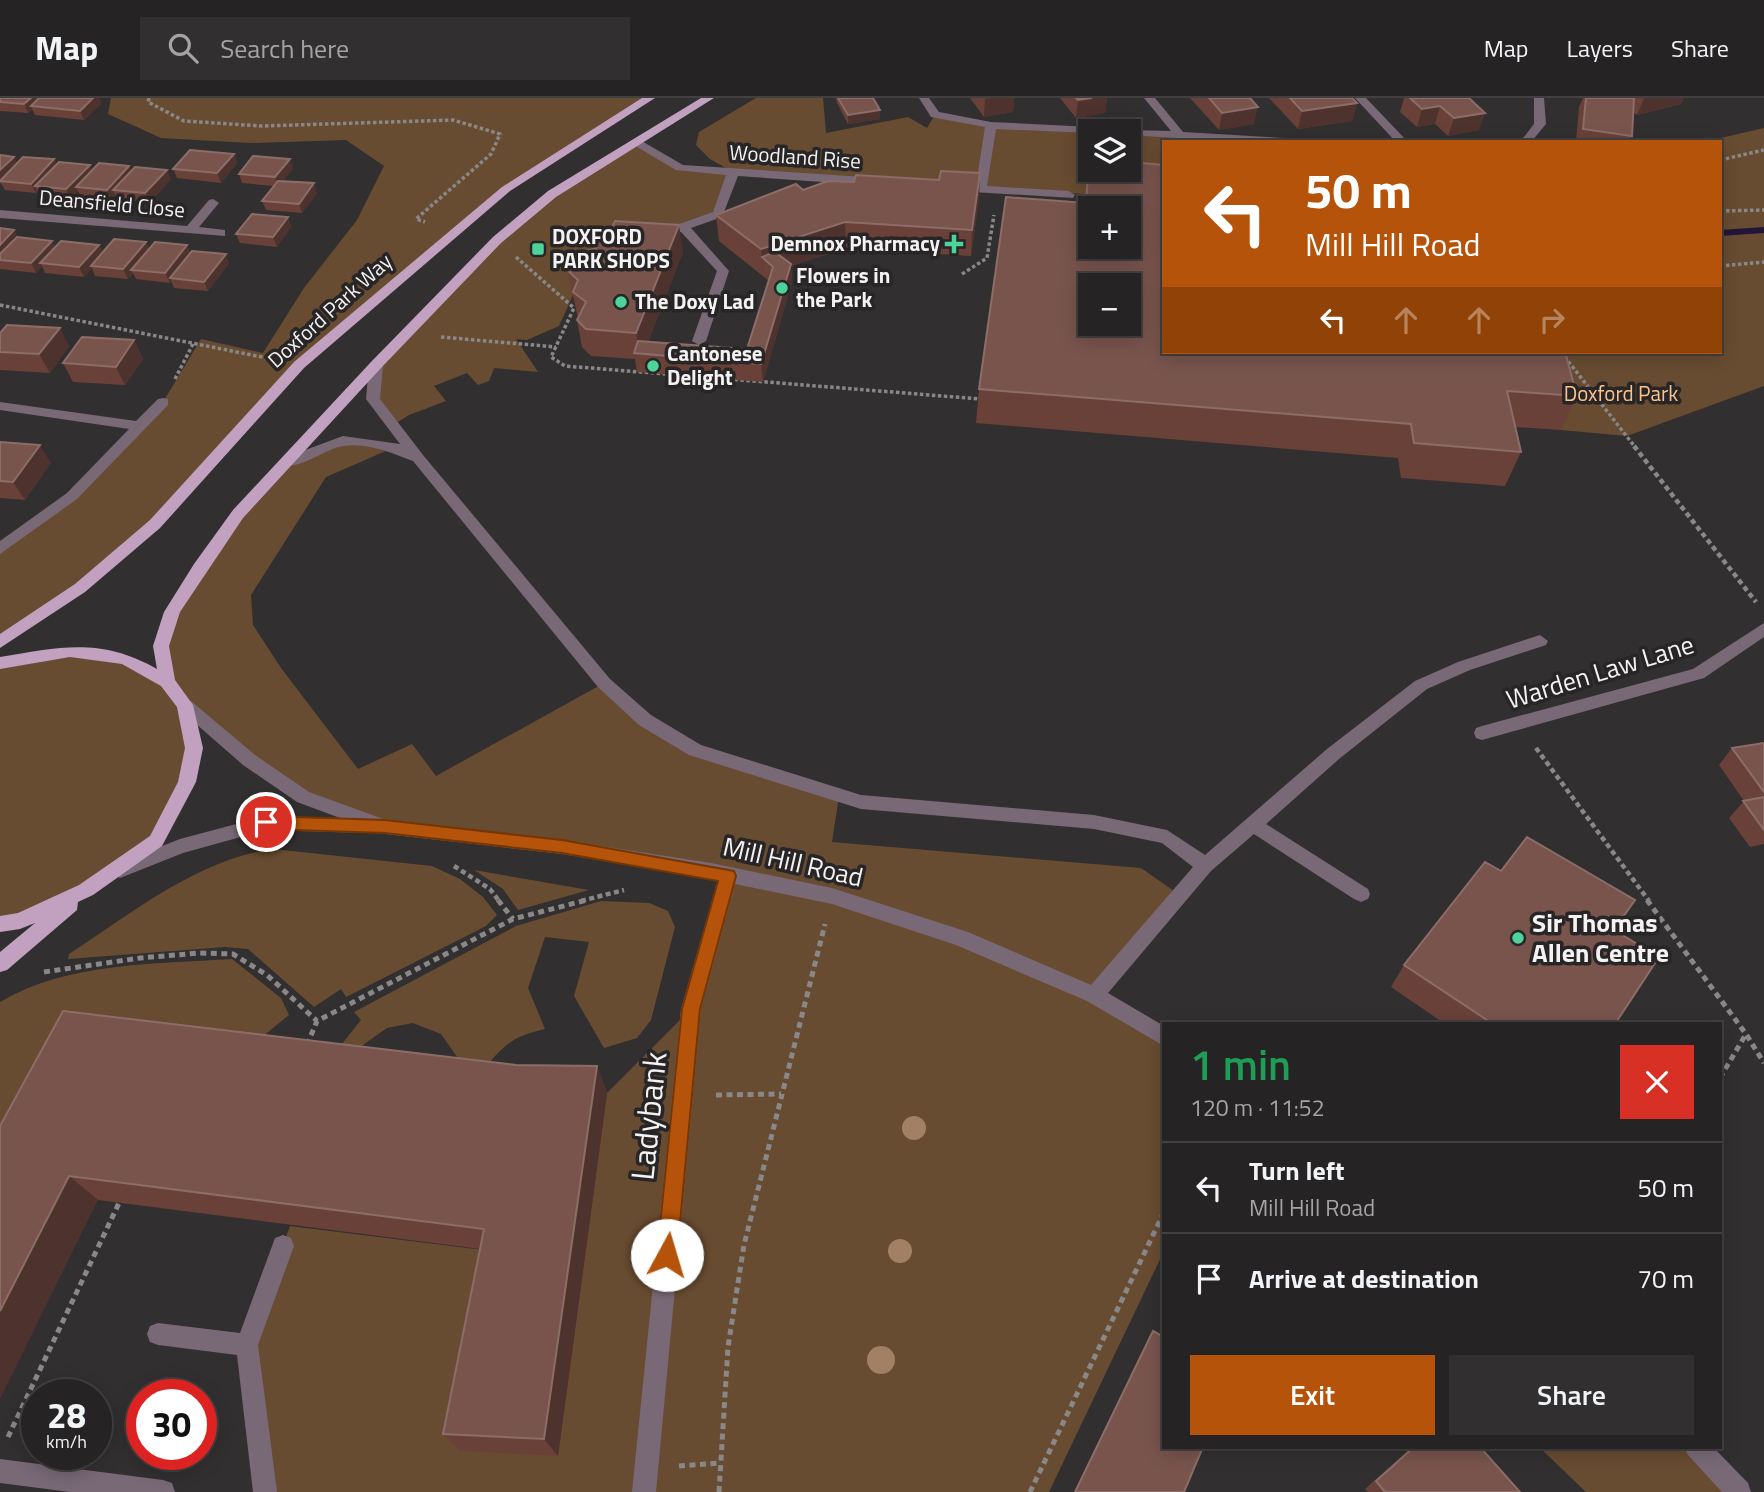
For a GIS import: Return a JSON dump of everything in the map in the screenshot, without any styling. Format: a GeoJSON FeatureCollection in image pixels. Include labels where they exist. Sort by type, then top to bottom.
{"type":"FeatureCollection","features":[{"type":"Feature","properties":{"kind":"main road","name":"Doxford Park Way"},"geometry":{"type":"LineString","coordinates":[[0,642],[80,588],[155,524],[299,365],[506,189],[608,122],[650,98]]}},
{"type":"Feature","properties":{"kind":"main road"},"geometry":{"type":"LineString","coordinates":[[167,682],[161,646],[172,612],[199,568],[238,514],[376,365],[498,240],[552,194],[709,98]]}},
{"type":"Feature","properties":{"kind":"main road"},"geometry":{"type":"LineString","coordinates":[[0,663],[70,651],[126,659],[167,682],[185,705],[194,748],[187,782],[156,841],[86,890],[0,964]]}},
{"type":"Feature","properties":{"kind":"main road"},"geometry":{"type":"LineString","coordinates":[[0,924],[20,921],[86,890]]}},
{"type":"Feature","properties":{"kind":"street"},"geometry":{"type":"LineString","coordinates":[[924,98],[935,115],[991,125],[1078,129]]}},
{"type":"Feature","properties":{"kind":"street"},"geometry":{"type":"LineString","coordinates":[[1149,98],[1180,135]]}},
{"type":"Feature","properties":{"kind":"street"},"geometry":{"type":"LineString","coordinates":[[1360,98],[1401,140]]}},
{"type":"Feature","properties":{"kind":"street"},"geometry":{"type":"LineString","coordinates":[[1525,140],[1540,124],[1539,98]]}},
{"type":"Feature","properties":{"kind":"street"},"geometry":{"type":"LineString","coordinates":[[981,189],[991,125]]}},
{"type":"Feature","properties":{"kind":"street"},"geometry":{"type":"LineString","coordinates":[[1141,133],[1266,140]]}},
{"type":"Feature","properties":{"kind":"street","name":"Woodland Rise"},"geometry":{"type":"LineString","coordinates":[[636,142],[680,168],[898,183]]}},
{"type":"Feature","properties":{"kind":"street"},"geometry":{"type":"LineString","coordinates":[[640,227],[675,230],[718,214],[733,172]]}},
{"type":"Feature","properties":{"kind":"street"},"geometry":{"type":"LineString","coordinates":[[940,186],[1069,195]]}},
{"type":"Feature","properties":{"kind":"street"},"geometry":{"type":"LineString","coordinates":[[191,230],[212,203]]}},
{"type":"Feature","properties":{"kind":"street","name":"Deansfield Close"},"geometry":{"type":"LineString","coordinates":[[0,214],[221,233]]}},
{"type":"Feature","properties":{"kind":"street"},"geometry":{"type":"LineString","coordinates":[[683,227],[723,271],[699,341]]}},
{"type":"Feature","properties":{"kind":"street"},"geometry":{"type":"LineString","coordinates":[[376,365],[373,399],[418,458],[604,683],[645,720],[695,750],[861,802],[1094,822],[1167,837],[1205,866]]}},
{"type":"Feature","properties":{"kind":"street"},"geometry":{"type":"LineString","coordinates":[[0,549],[72,496],[163,402]]}},
{"type":"Feature","properties":{"kind":"street"},"geometry":{"type":"LineString","coordinates":[[0,406],[139,426]]}},
{"type":"Feature","properties":{"kind":"street"},"geometry":{"type":"LineString","coordinates":[[286,462],[343,441],[395,447],[418,458]]}},
{"type":"Feature","properties":{"kind":"street","name":"Warden Law Lane"},"geometry":{"type":"LineString","coordinates":[[1482,733],[1698,674],[1764,629]]}},
{"type":"Feature","properties":{"kind":"street"},"geometry":{"type":"LineString","coordinates":[[1094,995],[1205,866],[1333,754],[1421,685],[1464,666],[1540,641]]}},
{"type":"Feature","properties":{"kind":"street","name":"Mill Hill Road"},"geometry":{"type":"LineString","coordinates":[[185,705],[249,760],[303,797],[385,827]]}},
{"type":"Feature","properties":{"kind":"street","name":"Mill Hill Road"},"geometry":{"type":"LineString","coordinates":[[108,874],[180,846],[266,822],[385,827],[562,847],[832,896],[961,938],[1094,995],[1162,1036]]}},
{"type":"Feature","properties":{"kind":"street"},"geometry":{"type":"LineString","coordinates":[[1252,824],[1361,894]]}},
{"type":"Feature","properties":{"kind":"street","name":"Ladybank"},"geometry":{"type":"LineString","coordinates":[[643,1492],[691,1009],[728,876]]}},
{"type":"Feature","properties":{"kind":"street"},"geometry":{"type":"LineString","coordinates":[[265,1492],[247,1345],[283,1246]]}},
{"type":"Feature","properties":{"kind":"street"},"geometry":{"type":"LineString","coordinates":[[159,1334],[247,1345]]}},
{"type":"Feature","properties":{"kind":"street"},"geometry":{"type":"LineString","coordinates":[[1698,1449],[1739,1492]]}},
{"type":"Feature","properties":{"kind":"street"},"geometry":{"type":"LineString","coordinates":[[0,1471],[163,1492]]}},
{"type":"Feature","properties":{"kind":"path"},"geometry":{"type":"LineString","coordinates":[[149,98],[148,102],[184,121],[262,126],[453,120],[500,134],[491,154],[416,219],[455,232]]}},
{"type":"Feature","properties":{"kind":"path"},"geometry":{"type":"LineString","coordinates":[[1722,160],[1764,150]]}},
{"type":"Feature","properties":{"kind":"path"},"geometry":{"type":"LineString","coordinates":[[962,274],[986,258],[996,200],[981,189]]}},
{"type":"Feature","properties":{"kind":"path"},"geometry":{"type":"LineString","coordinates":[[1722,211],[1764,210]]}},
{"type":"Feature","properties":{"kind":"path"},"geometry":{"type":"LineString","coordinates":[[498,240],[574,308],[551,357],[565,366],[980,399]]}},
{"type":"Feature","properties":{"kind":"path"},"geometry":{"type":"LineString","coordinates":[[1722,266],[1764,262]]}},
{"type":"Feature","properties":{"kind":"path"},"geometry":{"type":"LineString","coordinates":[[0,305],[299,365]]}},
{"type":"Feature","properties":{"kind":"path"},"geometry":{"type":"LineString","coordinates":[[405,335],[556,347]]}},
{"type":"Feature","properties":{"kind":"path"},"geometry":{"type":"LineString","coordinates":[[163,402],[193,344]]}},
{"type":"Feature","properties":{"kind":"path"},"geometry":{"type":"LineString","coordinates":[[1563,354],[1764,612]]}},
{"type":"Feature","properties":{"kind":"path"},"geometry":{"type":"LineString","coordinates":[[1518,723],[1746,1034],[1764,1063]]}},
{"type":"Feature","properties":{"kind":"path"},"geometry":{"type":"LineString","coordinates":[[450,863],[490,889],[513,919]]}},
{"type":"Feature","properties":{"kind":"path"},"geometry":{"type":"LineString","coordinates":[[303,1053],[317,1021],[513,919],[634,888]]}},
{"type":"Feature","properties":{"kind":"path"},"geometry":{"type":"LineString","coordinates":[[719,1492],[728,1347],[744,1245],[832,896]]}},
{"type":"Feature","properties":{"kind":"path"},"geometry":{"type":"LineString","coordinates":[[37,974],[147,958],[230,953],[268,977],[317,1021]]}},
{"type":"Feature","properties":{"kind":"path"},"geometry":{"type":"LineString","coordinates":[[1722,1075],[1746,1034]]}},
{"type":"Feature","properties":{"kind":"path"},"geometry":{"type":"LineString","coordinates":[[682,1096],[781,1094]]}},
{"type":"Feature","properties":{"kind":"path"},"geometry":{"type":"LineString","coordinates":[[6,1441],[119,1203]]}},
{"type":"Feature","properties":{"kind":"path"},"geometry":{"type":"LineString","coordinates":[[1030,1492],[1162,1216]]}},
{"type":"Feature","properties":{"kind":"green space"},"geometry":{"type":"Polygon","coordinates":[[[111,98],[650,98],[506,189],[299,365],[155,524],[0,642],[0,549],[72,496],[163,402],[201,339],[263,353],[304,288],[357,220],[384,166],[346,140],[251,143],[161,138],[108,114],[111,98]]]}},
{"type":"Feature","properties":{"kind":"green space"},"geometry":{"type":"Polygon","coordinates":[[[756,98],[823,98],[826,133],[908,117],[927,128],[935,115],[991,125],[1078,130],[1078,182],[1141,182],[1141,133],[1267,140],[1162,140],[1162,199],[733,172],[718,214],[675,230],[579,282],[559,326],[527,340],[516,339],[538,372],[494,368],[489,381],[478,385],[467,373],[434,386],[446,401],[409,415],[393,425],[373,399],[376,365],[497,240],[552,194],[636,142],[680,168],[731,171],[710,159],[696,145],[699,132],[756,98]]]}},
{"type":"Feature","properties":{"kind":"green space","name":"Doxford Park"},"geometry":{"type":"Polygon","coordinates":[[[1764,128],[1764,386],[1627,436],[1561,430],[1542,358],[1498,354],[1722,354],[1722,140],[1712,140],[1764,128]]]}},
{"type":"Feature","properties":{"kind":"green space"},"geometry":{"type":"Polygon","coordinates":[[[343,441],[395,447],[326,477],[251,595],[253,625],[281,668],[358,769],[412,744],[436,776],[604,683],[695,750],[839,796],[832,842],[1141,868],[1181,896],[1094,995],[1162,1036],[1162,1255],[1049,1492],[265,1492],[247,1345],[290,1226],[499,1252],[558,1455],[607,1093],[691,1009],[728,876],[397,829],[303,797],[186,706],[194,748],[156,841],[86,890],[0,924],[0,663],[70,651],[126,659],[167,681],[161,646],[199,568],[286,462],[343,441]]]}},
{"type":"Feature","properties":{"kind":"green space"},"geometry":{"type":"Polygon","coordinates":[[[273,849],[432,866],[460,879],[483,897],[497,915],[486,926],[346,997],[341,989],[314,1007],[248,949],[225,947],[68,959],[69,954],[116,922],[192,876],[245,855],[273,849]]]}},
{"type":"Feature","properties":{"kind":"green space"},"geometry":{"type":"Polygon","coordinates":[[[474,870],[589,890],[518,910],[503,889],[474,870]]]}},
{"type":"Feature","properties":{"kind":"green space"},"geometry":{"type":"Polygon","coordinates":[[[601,901],[649,903],[668,911],[675,927],[651,1020],[637,1038],[604,1048],[574,996],[589,942],[545,937],[528,988],[545,1029],[514,1040],[490,1062],[460,1061],[441,1034],[413,1023],[387,1028],[360,1047],[341,1045],[361,1020],[354,1012],[516,926],[601,901]]]}},
{"type":"Feature","properties":{"kind":"green space"},"geometry":{"type":"Polygon","coordinates":[[[232,959],[281,998],[289,1015],[241,1054],[0,1201],[0,1002],[26,989],[83,972],[143,964],[232,959]]]}},
{"type":"Feature","properties":{"kind":"green space"},"geometry":{"type":"Polygon","coordinates":[[[1541,1449],[1698,1449],[1739,1492],[1586,1492],[1541,1449]]]}},
{"type":"Feature","properties":{"kind":"building"},"geometry":{"type":"Polygon","coordinates":[[[0,98],[31,98],[24,104],[0,102],[0,98]]]}},
{"type":"Feature","properties":{"kind":"building"},"geometry":{"type":"Polygon","coordinates":[[[39,98],[93,98],[80,111],[31,106],[39,98]]]}},
{"type":"Feature","properties":{"kind":"building"},"geometry":{"type":"Polygon","coordinates":[[[838,98],[873,98],[880,110],[848,115],[838,98]]]}},
{"type":"Feature","properties":{"kind":"building"},"geometry":{"type":"Polygon","coordinates":[[[1209,98],[1250,98],[1258,107],[1222,113],[1209,98]]]}},
{"type":"Feature","properties":{"kind":"building"},"geometry":{"type":"Polygon","coordinates":[[[1290,98],[1352,98],[1357,103],[1302,111],[1290,98]]]}},
{"type":"Feature","properties":{"kind":"building"},"geometry":{"type":"Polygon","coordinates":[[[1410,98],[1469,98],[1485,113],[1454,118],[1440,106],[1422,109],[1410,98]]]}},
{"type":"Feature","properties":{"kind":"building"},"geometry":{"type":"Polygon","coordinates":[[[1586,98],[1634,98],[1632,136],[1583,129],[1586,98]]]}},
{"type":"Feature","properties":{"kind":"building"},"geometry":{"type":"Polygon","coordinates":[[[190,150],[234,154],[217,173],[173,169],[190,150]]]}},
{"type":"Feature","properties":{"kind":"building"},"geometry":{"type":"Polygon","coordinates":[[[0,155],[14,157],[0,170],[0,155]]]}},
{"type":"Feature","properties":{"kind":"building"},"geometry":{"type":"Polygon","coordinates":[[[253,156],[290,159],[275,177],[239,174],[253,156]]]}},
{"type":"Feature","properties":{"kind":"building"},"geometry":{"type":"Polygon","coordinates":[[[23,157],[54,159],[31,184],[0,181],[23,157]]]}},
{"type":"Feature","properties":{"kind":"building"},"geometry":{"type":"Polygon","coordinates":[[[59,162],[90,165],[66,189],[35,186],[59,162]]]}},
{"type":"Feature","properties":{"kind":"building"},"geometry":{"type":"Polygon","coordinates":[[[99,163],[129,166],[107,190],[76,187],[99,163]]]}},
{"type":"Feature","properties":{"kind":"building"},"geometry":{"type":"Polygon","coordinates":[[[1141,163],[1162,165],[1162,354],[1566,354],[1577,396],[1507,391],[1521,452],[1414,443],[1411,424],[979,389],[1006,197],[1078,202],[1078,259],[1141,259],[1141,196],[1086,196],[1087,182],[1141,182],[1141,163]]]}},
{"type":"Feature","properties":{"kind":"building"},"geometry":{"type":"Polygon","coordinates":[[[135,167],[167,170],[145,193],[113,190],[135,167]]]}},
{"type":"Feature","properties":{"kind":"building"},"geometry":{"type":"Polygon","coordinates":[[[941,171],[980,173],[972,230],[845,222],[761,249],[716,215],[796,184],[803,190],[828,181],[854,182],[856,175],[939,180],[941,171]]]}},
{"type":"Feature","properties":{"kind":"building"},"geometry":{"type":"Polygon","coordinates":[[[278,181],[314,183],[299,204],[262,201],[278,181]]]}},
{"type":"Feature","properties":{"kind":"building"},"geometry":{"type":"Polygon","coordinates":[[[252,214],[288,217],[273,237],[236,234],[252,214]]]}},
{"type":"Feature","properties":{"kind":"building","name":"The Doxy Lad"},"geometry":{"type":"Polygon","coordinates":[[[615,221],[679,225],[636,333],[586,329],[577,320],[586,302],[573,292],[578,280],[567,270],[574,255],[596,248],[603,234],[609,234],[615,221]]]}},
{"type":"Feature","properties":{"kind":"building"},"geometry":{"type":"Polygon","coordinates":[[[0,228],[14,230],[0,245],[0,228]]]}},
{"type":"Feature","properties":{"kind":"building"},"geometry":{"type":"Polygon","coordinates":[[[17,237],[52,241],[31,263],[0,260],[0,254],[17,237]]]}},
{"type":"Feature","properties":{"kind":"building"},"geometry":{"type":"Polygon","coordinates":[[[114,239],[146,242],[123,269],[91,266],[114,239]]]}},
{"type":"Feature","properties":{"kind":"building"},"geometry":{"type":"Polygon","coordinates":[[[61,241],[99,245],[79,267],[40,263],[61,241]]]}},
{"type":"Feature","properties":{"kind":"building"},"geometry":{"type":"Polygon","coordinates":[[[155,242],[187,245],[165,273],[131,270],[155,242]]]}},
{"type":"Feature","properties":{"kind":"building"},"geometry":{"type":"Polygon","coordinates":[[[192,251],[226,254],[204,282],[170,278],[192,251]]]}},
{"type":"Feature","properties":{"kind":"building"},"geometry":{"type":"Polygon","coordinates":[[[775,252],[791,264],[761,364],[634,353],[638,341],[747,349],[773,267],[762,257],[775,252]]]}},
{"type":"Feature","properties":{"kind":"building"},"geometry":{"type":"Polygon","coordinates":[[[7,325],[60,328],[39,354],[0,352],[0,333],[7,325]]]}},
{"type":"Feature","properties":{"kind":"building"},"geometry":{"type":"Polygon","coordinates":[[[82,337],[134,340],[116,367],[63,363],[82,337]]]}},
{"type":"Feature","properties":{"kind":"building"},"geometry":{"type":"Polygon","coordinates":[[[0,442],[40,445],[13,482],[0,481],[0,442]]]}},
{"type":"Feature","properties":{"kind":"building"},"geometry":{"type":"Polygon","coordinates":[[[1764,743],[1764,792],[1732,748],[1764,743]]]}},
{"type":"Feature","properties":{"kind":"building"},"geometry":{"type":"Polygon","coordinates":[[[1764,797],[1764,830],[1743,801],[1764,797]]]}},
{"type":"Feature","properties":{"kind":"building","name":"Sir Thomas Allen Centre"},"geometry":{"type":"Polygon","coordinates":[[[1527,837],[1635,900],[1614,930],[1659,957],[1616,1022],[1490,1022],[1404,965],[1485,862],[1501,871],[1527,837]]]}},
{"type":"Feature","properties":{"kind":"building"},"geometry":{"type":"Polygon","coordinates":[[[63,1011],[516,1065],[597,1066],[544,1439],[443,1434],[484,1229],[69,1176],[0,1311],[0,1126],[63,1011]]]}},
{"type":"Feature","properties":{"kind":"building"},"geometry":{"type":"Polygon","coordinates":[[[1153,1331],[1162,1336],[1162,1449],[1202,1449],[1184,1492],[1075,1492],[1153,1331]]]}},
{"type":"Feature","properties":{"kind":"building"},"geometry":{"type":"Polygon","coordinates":[[[1412,1449],[1482,1449],[1520,1492],[1385,1492],[1376,1481],[1412,1449]]]}},
{"type":"Feature","properties":{"kind":"waterway"},"geometry":{"type":"LineString","coordinates":[[1722,233],[1764,230]]}},
{"type":"Feature","properties":{"kind":"place","name":"Demnox Pharmacy"},"geometry":{"type":"Point","coordinates":[954,244]}},
{"type":"Feature","properties":{"kind":"place","name":"DOXFORD PARK SHOPS"},"geometry":{"type":"Point","coordinates":[538,249]}},
{"type":"Feature","properties":{"kind":"place","name":"Flowers in the Park"},"geometry":{"type":"Point","coordinates":[782,288]}},
{"type":"Feature","properties":{"kind":"place","name":"The Doxy Lad"},"geometry":{"type":"Point","coordinates":[621,302]}},
{"type":"Feature","properties":{"kind":"place","name":"Cantonese Delight"},"geometry":{"type":"Point","coordinates":[653,366]}},
{"type":"Feature","properties":{"kind":"place","name":"Sir Thomas Allen Centre"},"geometry":{"type":"Point","coordinates":[1518,938]}},
{"type":"Feature","properties":{"kind":"route"},"geometry":{"type":"LineString","coordinates":[[266,822],[385,827],[562,847],[728,876],[691,1009],[667,1255]]}}]}
